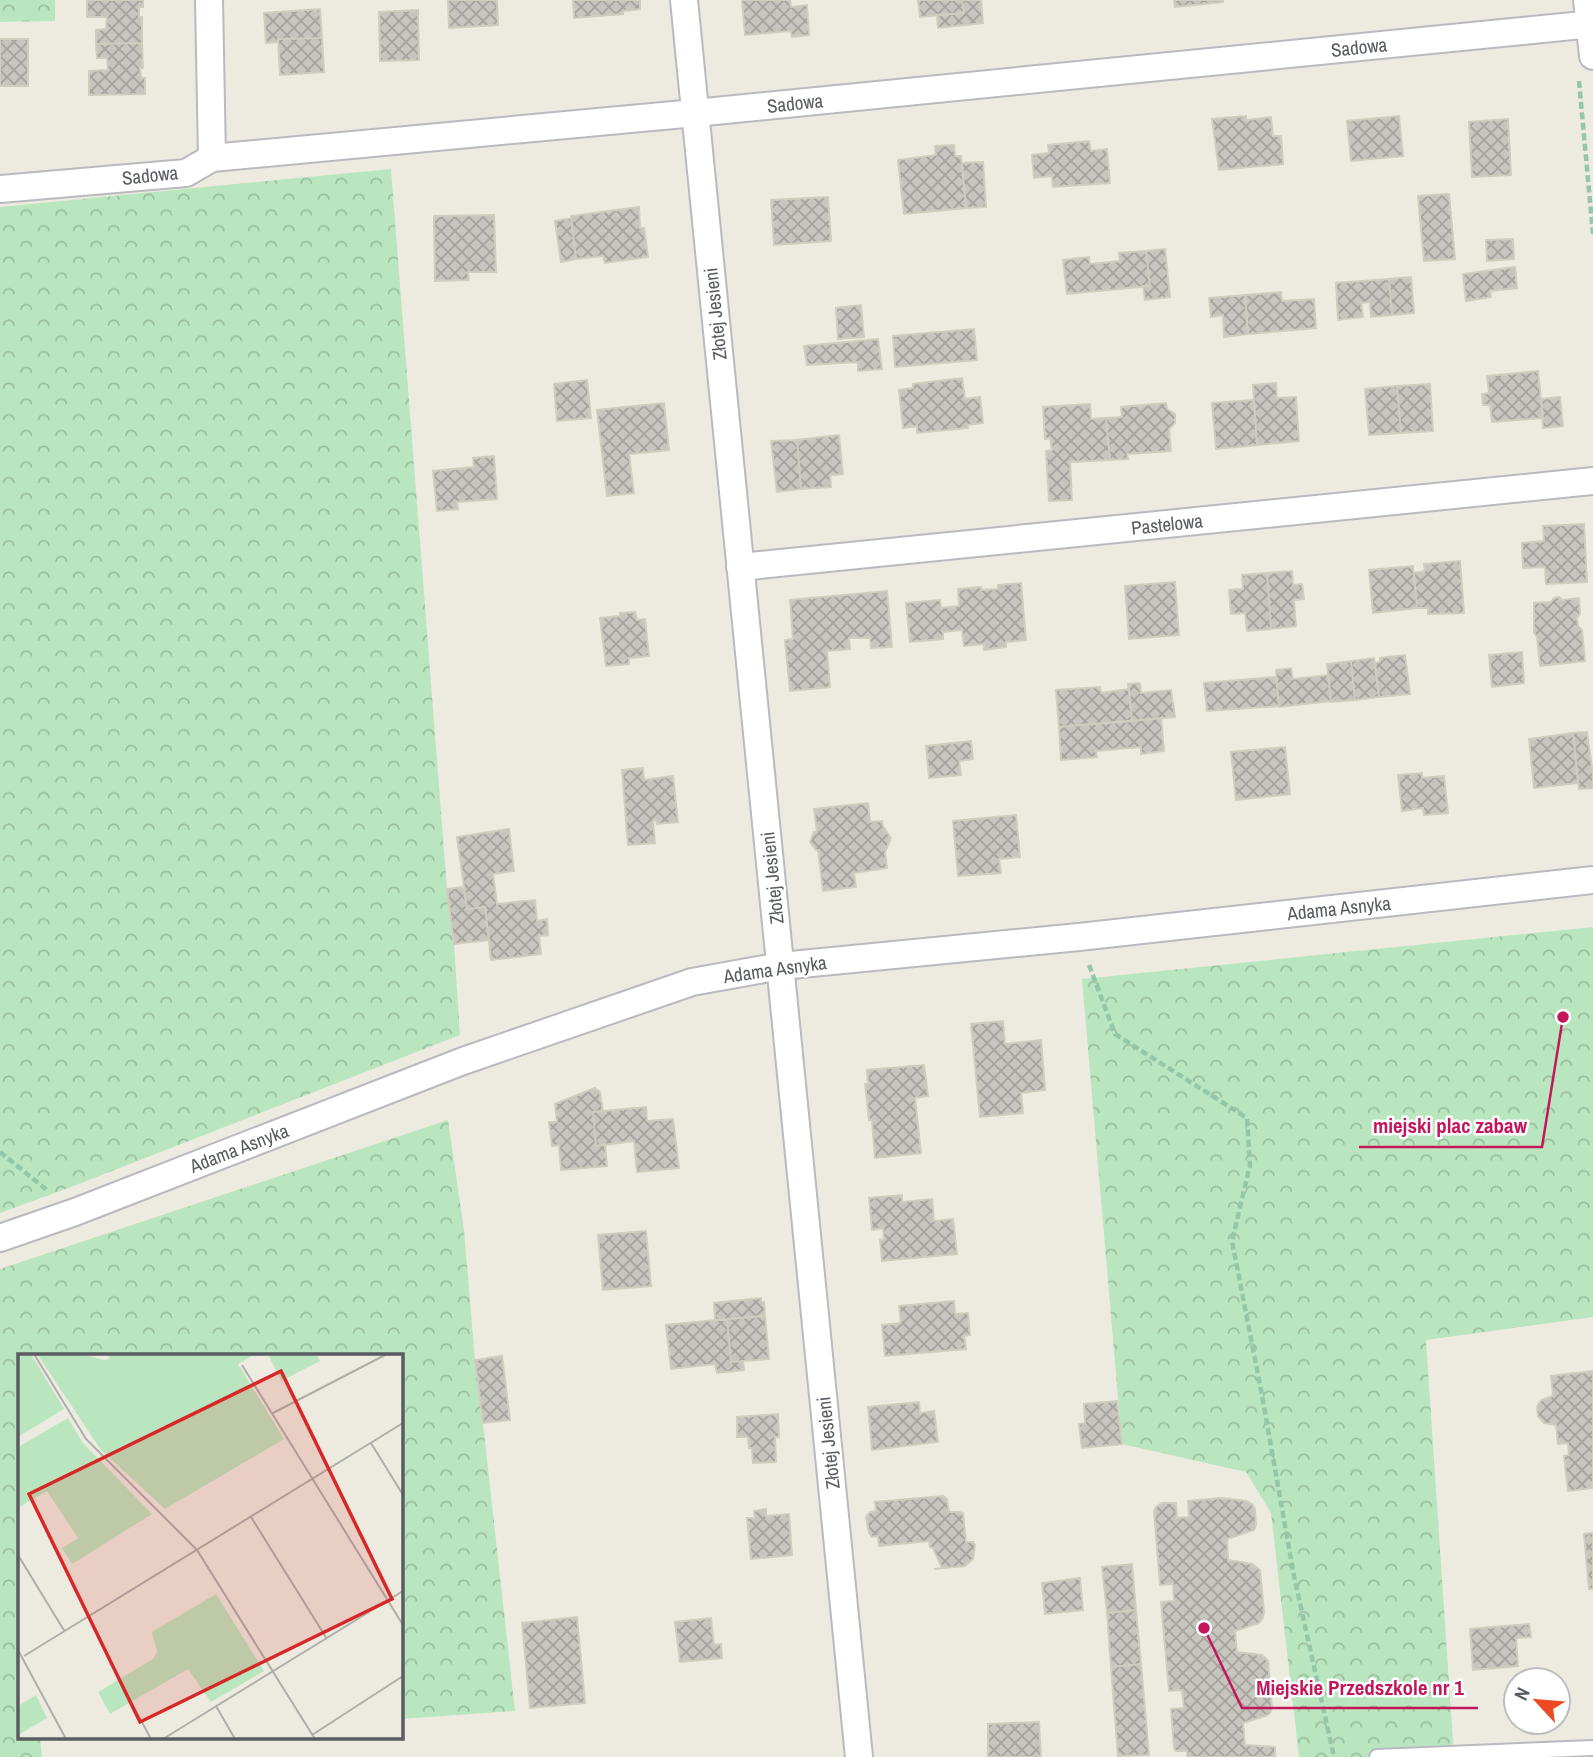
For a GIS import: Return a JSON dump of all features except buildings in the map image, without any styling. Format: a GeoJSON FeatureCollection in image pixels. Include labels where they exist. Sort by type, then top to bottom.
{"type":"FeatureCollection","features":[{"type":"Feature","properties":{"kind":"street"},"geometry":{"type":"LineString","coordinates":[[209,0],[212,158]]}},
{"type":"Feature","properties":{"kind":"street","name":"Złotej Jesieni"},"geometry":{"type":"LineString","coordinates":[[684,0],[859,1757]]}},
{"type":"Feature","properties":{"kind":"street"},"geometry":{"type":"LineString","coordinates":[[1590,16],[1593,56]]}},
{"type":"Feature","properties":{"kind":"street","name":"Sadowa"},"geometry":{"type":"LineString","coordinates":[[0,189],[186,173],[212,158],[695,113],[1590,16]]}},
{"type":"Feature","properties":{"kind":"street","name":"Pastelowa"},"geometry":{"type":"LineString","coordinates":[[740,567],[1593,481]]}},
{"type":"Feature","properties":{"kind":"street","name":"Adama Asnyka"},"geometry":{"type":"LineString","coordinates":[[0,1238],[75,1212],[463,1061],[692,982],[781,965],[1079,937],[1593,880]]}},
{"type":"Feature","properties":{"kind":"lane"},"geometry":{"type":"LineString","coordinates":[[1377,1757],[1593,1748]]}},
{"type":"Feature","properties":{"kind":"path"},"geometry":{"type":"LineString","coordinates":[[1579,79],[1593,234]]}},
{"type":"Feature","properties":{"kind":"path"},"geometry":{"type":"LineString","coordinates":[[1079,937],[1115,1034],[1247,1118],[1250,1165],[1232,1241],[1294,1576],[1334,1757]]}},
{"type":"Feature","properties":{"kind":"path"},"geometry":{"type":"LineString","coordinates":[[0,1152],[75,1212]]}},
{"type":"Feature","properties":{"kind":"green space"},"geometry":{"type":"Polygon","coordinates":[[[0,0],[55,0],[55,21],[0,22],[0,0]]]}},
{"type":"Feature","properties":{"kind":"green space"},"geometry":{"type":"Polygon","coordinates":[[[391,169],[460,1035],[0,1213],[0,207],[391,169]]]}},
{"type":"Feature","properties":{"kind":"green space"},"geometry":{"type":"Polygon","coordinates":[[[1593,927],[1593,1317],[1426,1340],[1454,1757],[1299,1757],[1271,1513],[1246,1472],[1122,1444],[1082,979],[1593,927]]]}},
{"type":"Feature","properties":{"kind":"green space"},"geometry":{"type":"Polygon","coordinates":[[[448,1120],[464,1230],[475,1360],[515,1711],[402,1719],[402,1354],[18,1354],[18,1740],[40,1740],[42,1757],[0,1757],[0,1269],[448,1120]]]}},
{"type":"Feature","properties":{"kind":"place","name":"miejski plac zabaw"},"geometry":{"type":"Point","coordinates":[1563,1017]}},
{"type":"Feature","properties":{"kind":"place","name":"Miejskie Przedszkole nr 1"},"geometry":{"type":"Point","coordinates":[1204,1628]}}]}
